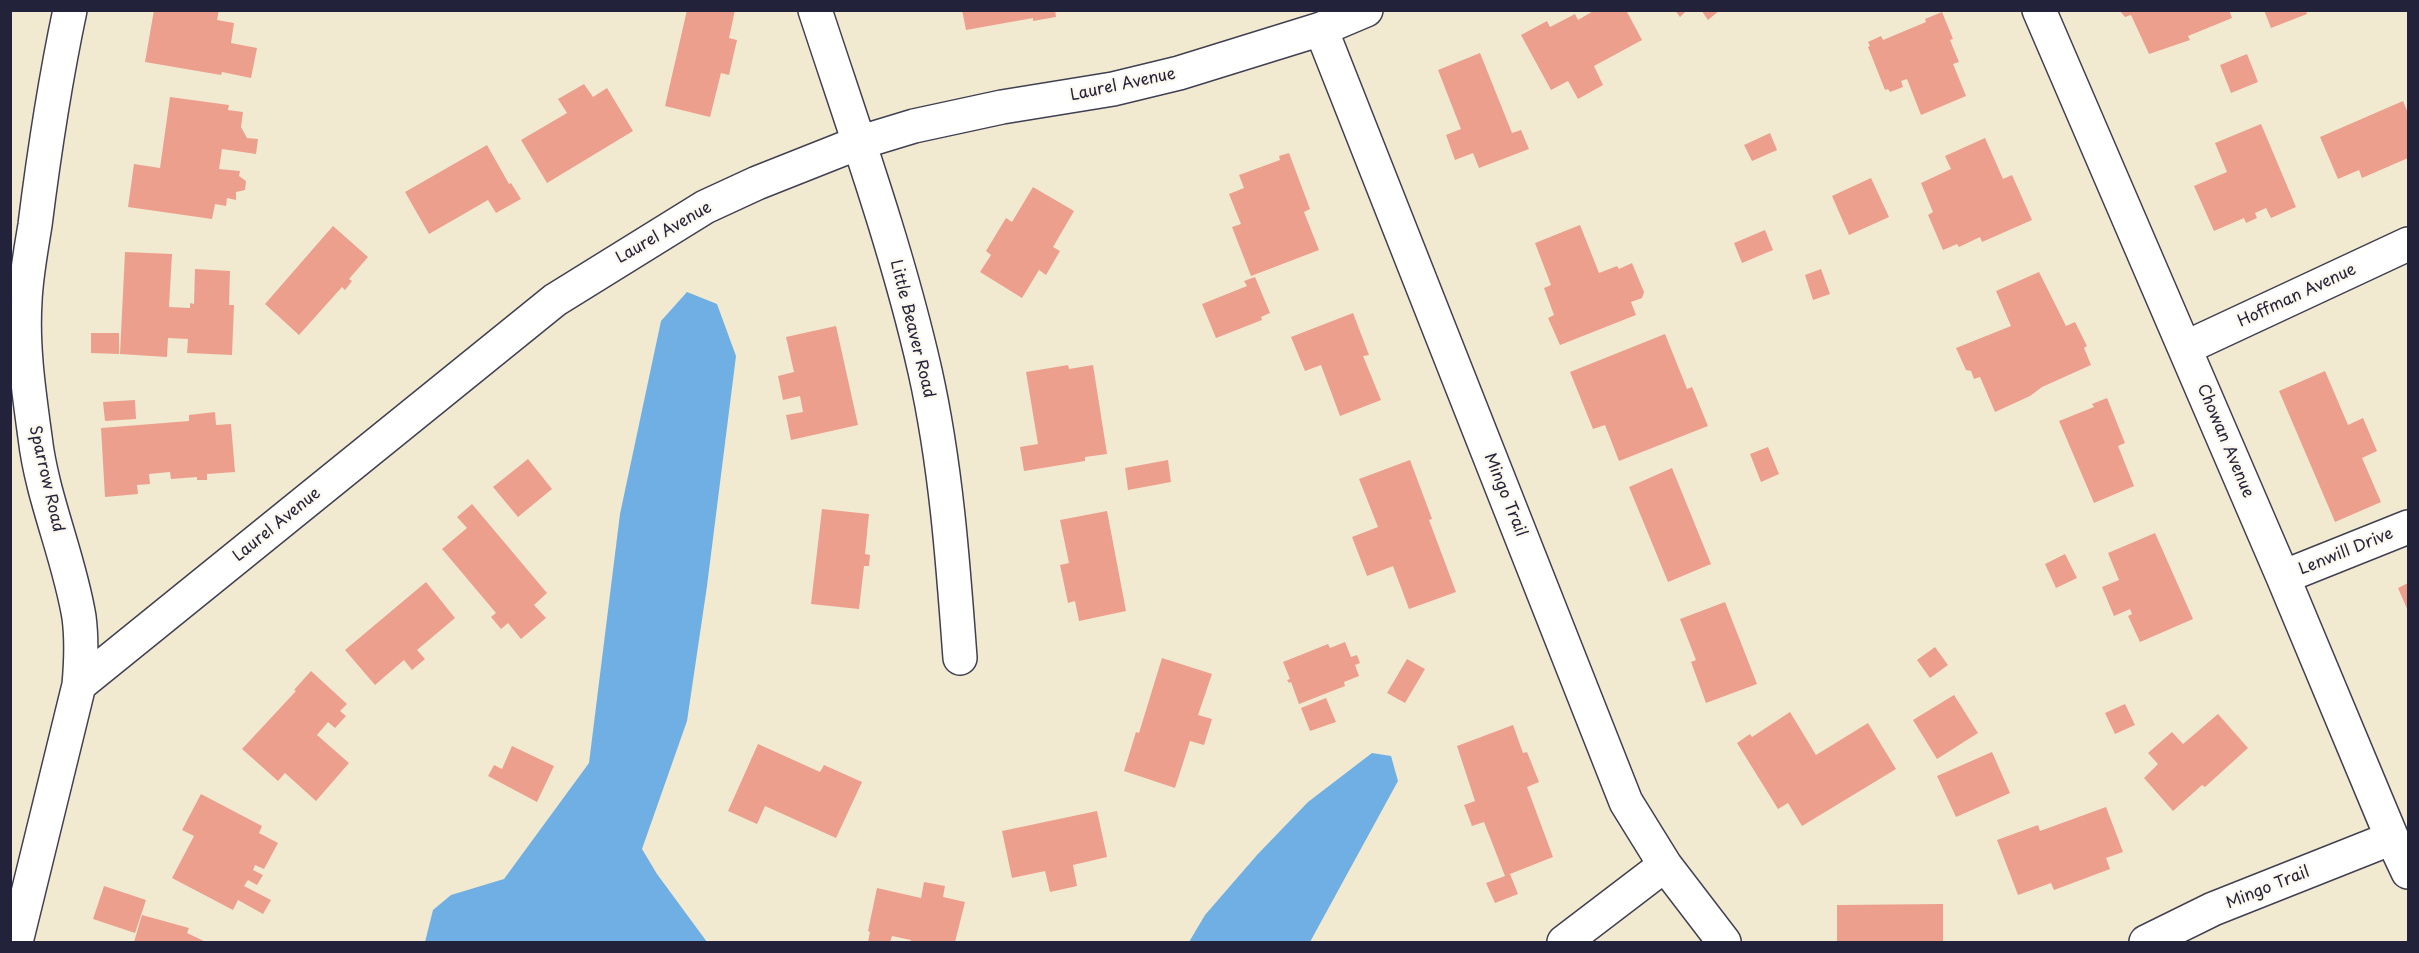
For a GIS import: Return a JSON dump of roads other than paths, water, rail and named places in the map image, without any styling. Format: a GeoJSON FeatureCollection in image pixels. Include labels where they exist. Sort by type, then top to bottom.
{"type":"FeatureCollection","features":[{"type":"Feature","properties":{"kind":"street","name":"Sparrow Road"},"geometry":{"type":"LineString","coordinates":[[16,942],[79,685],[81,657],[79,619],[35,440],[25,323],[25,301],[39,193],[58,67],[70,10]]}},
{"type":"Feature","properties":{"kind":"street","name":"Little Beaver Road"},"geometry":{"type":"LineString","coordinates":[[815,10],[897,265],[925,371],[942,461],[952,544],[960,658]]}},
{"type":"Feature","properties":{"kind":"street","name":"Laurel Avenue"},"geometry":{"type":"LineString","coordinates":[[79,685],[555,300],[705,207],[757,183],[858,143],[914,126],[1002,107],[1113,89],[1179,73],[1321,29],[1366,10]]}},
{"type":"Feature","properties":{"kind":"street","name":"Chowan Avenue"},"geometry":{"type":"LineString","coordinates":[[2039,10],[2283,577],[2392,838],[2409,872]]}},
{"type":"Feature","properties":{"kind":"street","name":"Mingo Trail"},"geometry":{"type":"LineString","coordinates":[[1321,29],[1626,802],[1665,865],[1724,942]]}},
{"type":"Feature","properties":{"kind":"street","name":"Hoffman Avenue"},"geometry":{"type":"LineString","coordinates":[[2185,348],[2409,244]]}},
{"type":"Feature","properties":{"kind":"street","name":"Lenwill Drive"},"geometry":{"type":"LineString","coordinates":[[2283,577],[2409,527]]}},
{"type":"Feature","properties":{"kind":"street","name":"Mingo Trail"},"geometry":{"type":"LineString","coordinates":[[2146,942],[2213,909],[2392,838]]}},
{"type":"Feature","properties":{"kind":"street"},"geometry":{"type":"LineString","coordinates":[[1564,942],[1665,865]]}},
{"type":"Feature","properties":{"kind":"water"},"geometry":{"type":"Polygon","coordinates":[[[687,292],[717,304],[736,356],[707,586],[687,721],[642,849],[657,874],[707,942],[425,942],[433,910],[451,895],[504,879],[589,763],[620,514],[661,321],[687,292]]]}},
{"type":"Feature","properties":{"kind":"water"},"geometry":{"type":"Polygon","coordinates":[[[1372,753],[1391,756],[1398,781],[1310,942],[1189,942],[1205,915],[1257,855],[1308,802],[1372,753]]]}}]}
